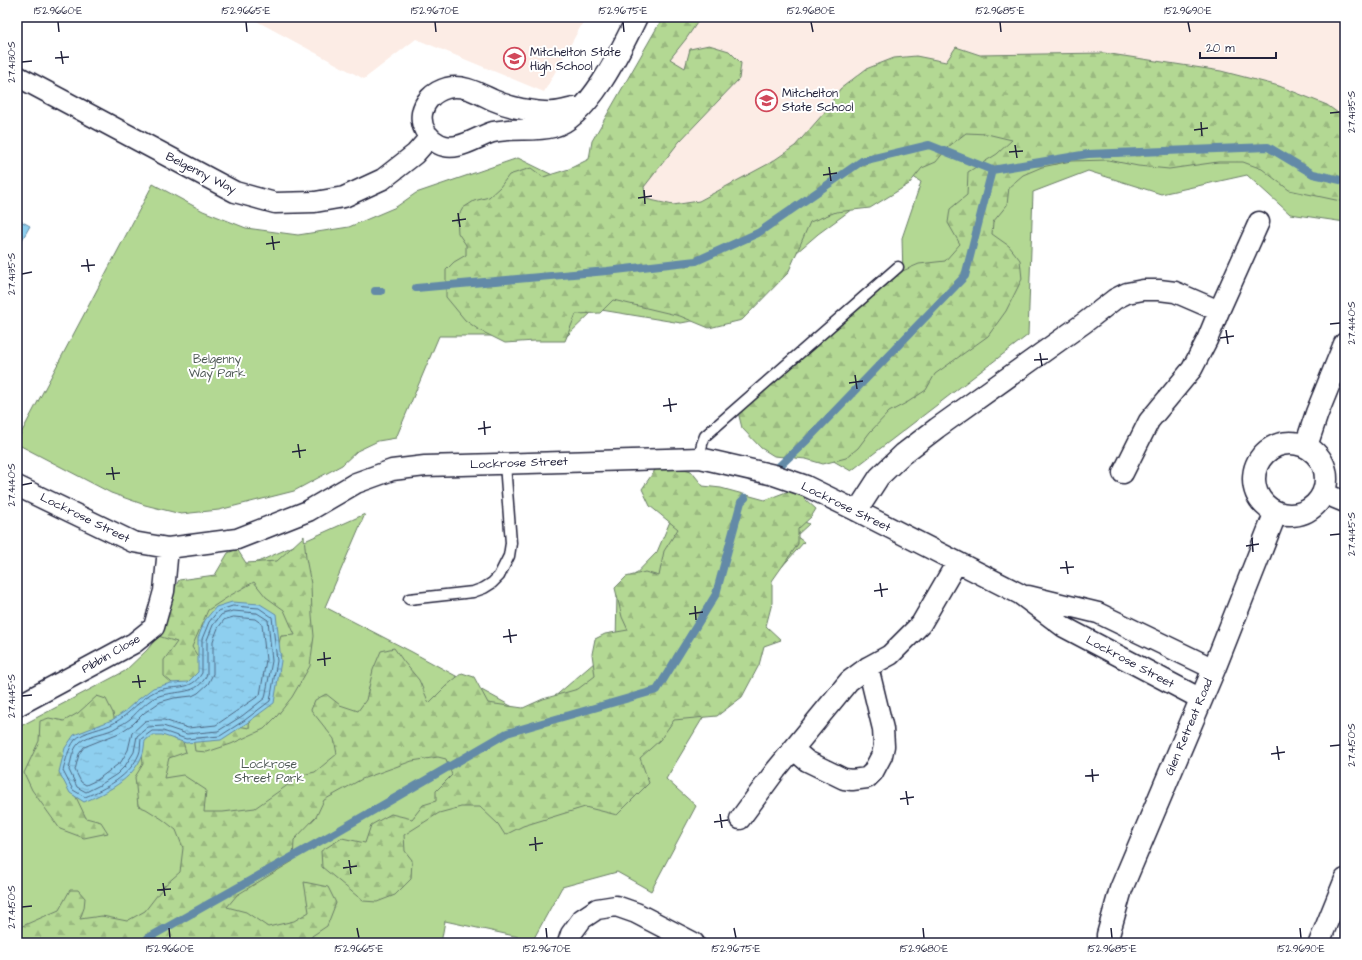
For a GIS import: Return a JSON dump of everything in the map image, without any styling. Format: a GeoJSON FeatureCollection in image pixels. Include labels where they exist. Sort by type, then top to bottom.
{"type":"FeatureCollection","features":[{"type":"Feature","properties":{"kind":"street"},"geometry":{"type":"LineString","coordinates":[[581,108],[573,107],[560,112],[521,109],[495,101],[460,87],[448,88],[435,92],[426,101],[422,110],[422,120],[430,137],[440,144],[451,147],[466,144],[485,135],[504,130],[554,127],[568,120],[581,108],[594,94],[637,17]]}},
{"type":"Feature","properties":{"kind":"street","name":"Belgenny Way"},"geometry":{"type":"LineString","coordinates":[[17,76],[235,192],[275,203],[316,202],[344,197],[384,179],[415,154],[430,137]]}},
{"type":"Feature","properties":{"kind":"street"},"geometry":{"type":"LineString","coordinates":[[1123,473],[1150,420],[1192,369],[1207,340],[1259,222]]}},
{"type":"Feature","properties":{"kind":"street"},"geometry":{"type":"LineString","coordinates":[[857,511],[879,477],[903,454],[1084,323],[1114,299],[1127,293],[1143,290],[1159,290],[1175,292],[1219,311]]}},
{"type":"Feature","properties":{"kind":"street"},"geometry":{"type":"LineString","coordinates":[[1306,446],[1317,413],[1345,344]]}},
{"type":"Feature","properties":{"kind":"street"},"geometry":{"type":"LineString","coordinates":[[1294,442],[1306,446],[1315,452],[1322,461],[1326,471],[1326,482],[1323,493],[1317,502],[1308,510],[1298,514],[1287,515],[1276,512],[1266,506],[1258,498],[1254,487],[1253,475],[1256,464],[1263,454],[1272,447],[1283,443],[1294,442]]}},
{"type":"Feature","properties":{"kind":"street","name":"Lockrose Street"},"geometry":{"type":"LineString","coordinates":[[17,486],[133,542],[168,548],[237,539],[308,511],[356,483],[392,470],[426,466],[700,458],[774,475],[806,486],[1020,594],[1064,627],[1201,699]]}},
{"type":"Feature","properties":{"kind":"street"},"geometry":{"type":"LineString","coordinates":[[1323,493],[1345,502]]}},
{"type":"Feature","properties":{"kind":"street","name":"Glen Retreat Road"},"geometry":{"type":"LineString","coordinates":[[1108,943],[1108,935],[1121,889],[1214,669],[1276,512]]}},
{"type":"Feature","properties":{"kind":"street","name":"Pibbin Close"},"geometry":{"type":"LineString","coordinates":[[17,706],[134,643],[154,627],[164,591],[168,548]]}},
{"type":"Feature","properties":{"kind":"street"},"geometry":{"type":"LineString","coordinates":[[740,819],[793,749],[849,681],[868,667],[890,655],[921,624],[956,562]]}},
{"type":"Feature","properties":{"kind":"street","name":"Lockrose Street"},"geometry":{"type":"LineString","coordinates":[[1020,594],[1098,613],[1214,669]]}},
{"type":"Feature","properties":{"kind":"street"},"geometry":{"type":"LineString","coordinates":[[793,749],[806,761],[844,779],[860,780],[867,778],[870,775],[882,755],[884,746],[883,729],[868,667]]}},
{"type":"Feature","properties":{"kind":"street"},"geometry":{"type":"LineString","coordinates":[[1319,943],[1345,879]]}},
{"type":"Feature","properties":{"kind":"street"},"geometry":{"type":"LineString","coordinates":[[568,943],[571,934],[582,919],[597,909],[616,906],[636,913],[694,943]]}},
{"type":"Feature","properties":{"kind":"lane"},"geometry":{"type":"LineString","coordinates":[[700,458],[705,436],[898,267]]}},
{"type":"Feature","properties":{"kind":"lane"},"geometry":{"type":"LineString","coordinates":[[409,599],[473,592],[492,583],[498,576],[509,556],[511,543],[505,464]]}},
{"type":"Feature","properties":{"kind":"shaded area","name":"Mitchelton State High School"},"geometry":{"type":"Polygon","coordinates":[[[249,17],[586,17],[544,92],[416,39],[364,79],[249,17]]]}},
{"type":"Feature","properties":{"kind":"shaded area","name":"Mitchelton State School"},"geometry":{"type":"Polygon","coordinates":[[[682,17],[1345,17],[1345,125],[1086,57],[687,233],[596,185],[682,17]]]}},
{"type":"Feature","properties":{"kind":"green space"},"geometry":{"type":"Polygon","coordinates":[[[663,17],[701,17],[670,59],[685,68],[690,49],[709,45],[729,51],[741,63],[739,79],[679,142],[644,187],[646,199],[673,205],[699,201],[770,163],[795,146],[824,113],[840,89],[866,69],[894,58],[916,56],[946,62],[956,47],[980,55],[1104,53],[1221,71],[1279,86],[1327,105],[1345,118],[1345,202],[1289,190],[1262,169],[1243,162],[1218,162],[1169,169],[1138,166],[1108,160],[1071,161],[1042,167],[1023,175],[1009,187],[1007,205],[993,222],[992,234],[1009,246],[1020,260],[1022,279],[1006,311],[988,336],[935,374],[926,390],[889,412],[870,432],[858,448],[846,458],[823,464],[806,459],[774,456],[761,448],[742,428],[738,412],[756,395],[780,378],[827,324],[859,309],[898,273],[919,264],[945,261],[960,244],[948,223],[950,209],[967,195],[968,172],[997,154],[1012,140],[987,134],[966,133],[948,147],[936,162],[922,168],[909,184],[870,208],[836,212],[810,222],[788,273],[742,320],[709,328],[680,316],[613,300],[600,313],[576,314],[565,341],[505,343],[479,330],[465,320],[446,297],[446,270],[454,262],[466,255],[466,245],[458,233],[457,218],[463,208],[474,201],[489,197],[500,187],[509,175],[531,168],[543,177],[569,169],[589,159],[592,141],[663,17]]]}},
{"type":"Feature","properties":{"kind":"green space","name":"Belgenny Way Park"},"geometry":{"type":"Polygon","coordinates":[[[934,75],[1345,125],[1345,222],[1290,214],[1247,175],[1161,194],[1088,171],[1033,192],[1028,335],[851,471],[816,451],[903,275],[902,238],[921,182],[904,171],[818,234],[724,315],[681,323],[595,309],[567,336],[439,336],[396,438],[378,441],[357,451],[342,465],[294,491],[219,510],[181,514],[145,505],[111,493],[17,444],[17,441],[153,184],[203,211],[246,228],[298,235],[349,227],[396,207],[416,193],[518,158],[591,194],[687,233],[934,75]]]}},
{"type":"Feature","properties":{"kind":"green space"},"geometry":{"type":"Polygon","coordinates":[[[671,465],[691,471],[703,486],[721,488],[765,500],[794,489],[816,509],[811,517],[798,529],[798,544],[772,581],[772,603],[766,626],[781,640],[764,646],[759,665],[742,697],[717,716],[674,720],[660,740],[640,758],[649,783],[617,815],[585,807],[523,826],[505,835],[498,824],[480,807],[461,807],[439,813],[404,835],[405,851],[412,860],[411,879],[395,895],[377,902],[363,901],[322,867],[321,851],[342,838],[365,843],[371,825],[391,814],[412,819],[423,805],[436,801],[436,791],[452,775],[446,759],[438,757],[412,761],[362,779],[324,800],[316,817],[294,840],[293,861],[237,895],[227,907],[246,912],[268,927],[294,921],[309,912],[304,882],[328,887],[336,903],[327,926],[312,936],[309,943],[260,943],[258,941],[249,943],[17,943],[17,932],[20,927],[59,910],[70,890],[78,890],[85,898],[84,908],[80,919],[102,916],[127,921],[145,911],[165,885],[180,872],[183,848],[176,830],[162,819],[138,806],[135,777],[143,764],[141,742],[148,730],[180,732],[186,752],[169,758],[164,778],[183,775],[206,790],[204,812],[223,812],[255,808],[302,775],[315,772],[337,754],[334,739],[311,710],[315,700],[326,694],[340,705],[358,711],[366,700],[373,670],[381,651],[394,648],[419,680],[429,703],[462,673],[474,677],[488,703],[523,708],[543,699],[578,689],[595,676],[592,654],[595,639],[605,634],[628,630],[622,617],[615,588],[626,577],[645,572],[659,576],[664,551],[678,529],[650,506],[642,489],[655,470],[671,465]]]}},
{"type":"Feature","properties":{"kind":"green space","name":"Lockrose Street Park"},"geometry":{"type":"Polygon","coordinates":[[[683,491],[785,512],[809,524],[796,536],[804,542],[771,579],[760,623],[666,779],[696,806],[651,891],[617,872],[562,887],[533,940],[445,921],[441,943],[71,943],[17,936],[17,728],[125,671],[147,650],[205,581],[260,561],[365,514],[325,607],[412,652],[531,717],[616,644],[617,593],[657,552],[683,491]]]}},
{"type":"Feature","properties":{"kind":"green space"},"geometry":{"type":"Polygon","coordinates":[[[304,536],[311,584],[314,636],[310,666],[292,697],[277,716],[264,729],[231,744],[207,752],[195,751],[193,737],[227,724],[249,728],[250,709],[270,673],[281,636],[295,635],[284,610],[266,597],[254,582],[208,610],[192,647],[203,665],[199,679],[179,689],[164,676],[164,660],[177,642],[155,635],[147,610],[167,602],[179,580],[215,575],[228,553],[237,549],[246,563],[277,561],[304,536]]]}},
{"type":"Feature","properties":{"kind":"green space"},"geometry":{"type":"Polygon","coordinates":[[[97,696],[106,699],[113,713],[117,732],[65,774],[86,818],[101,822],[108,833],[84,838],[60,829],[32,790],[24,773],[39,741],[40,721],[49,718],[64,721],[78,713],[97,696]]]}},
{"type":"Feature","properties":{"kind":"water"},"geometry":{"type":"Polygon","coordinates":[[[17,219],[30,226],[18,247],[17,247],[17,219]]]}},
{"type":"Feature","properties":{"kind":"water"},"geometry":{"type":"Polygon","coordinates":[[[232,602],[260,604],[276,614],[281,661],[274,703],[221,740],[186,743],[162,735],[152,735],[145,741],[143,754],[138,764],[132,772],[118,784],[84,802],[70,793],[59,772],[65,748],[74,735],[112,720],[153,688],[171,683],[188,682],[198,672],[198,638],[205,620],[216,607],[232,602]]]}},
{"type":"Feature","properties":{"kind":"waterway"},"geometry":{"type":"LineString","coordinates":[[416,288],[607,271],[696,261],[758,233],[862,161],[929,145],[992,170]]}},
{"type":"Feature","properties":{"kind":"waterway"},"geometry":{"type":"LineString","coordinates":[[771,474],[807,440],[965,276],[992,170],[1088,154],[1268,147],[1313,174],[1345,181]]}},
{"type":"Feature","properties":{"kind":"waterway"},"geometry":{"type":"LineString","coordinates":[[375,291],[381,291]]}},
{"type":"Feature","properties":{"kind":"waterway"},"geometry":{"type":"LineString","coordinates":[[143,943],[148,938],[331,835],[507,733],[657,690],[716,594],[741,502],[745,498]]}},
{"type":"Feature","properties":{"kind":"place","name":"Mitchelton State High School"},"geometry":{"type":"Point","coordinates":[514,59]}},
{"type":"Feature","properties":{"kind":"place","name":"Mitchelton State School"},"geometry":{"type":"Point","coordinates":[767,100]}}]}
